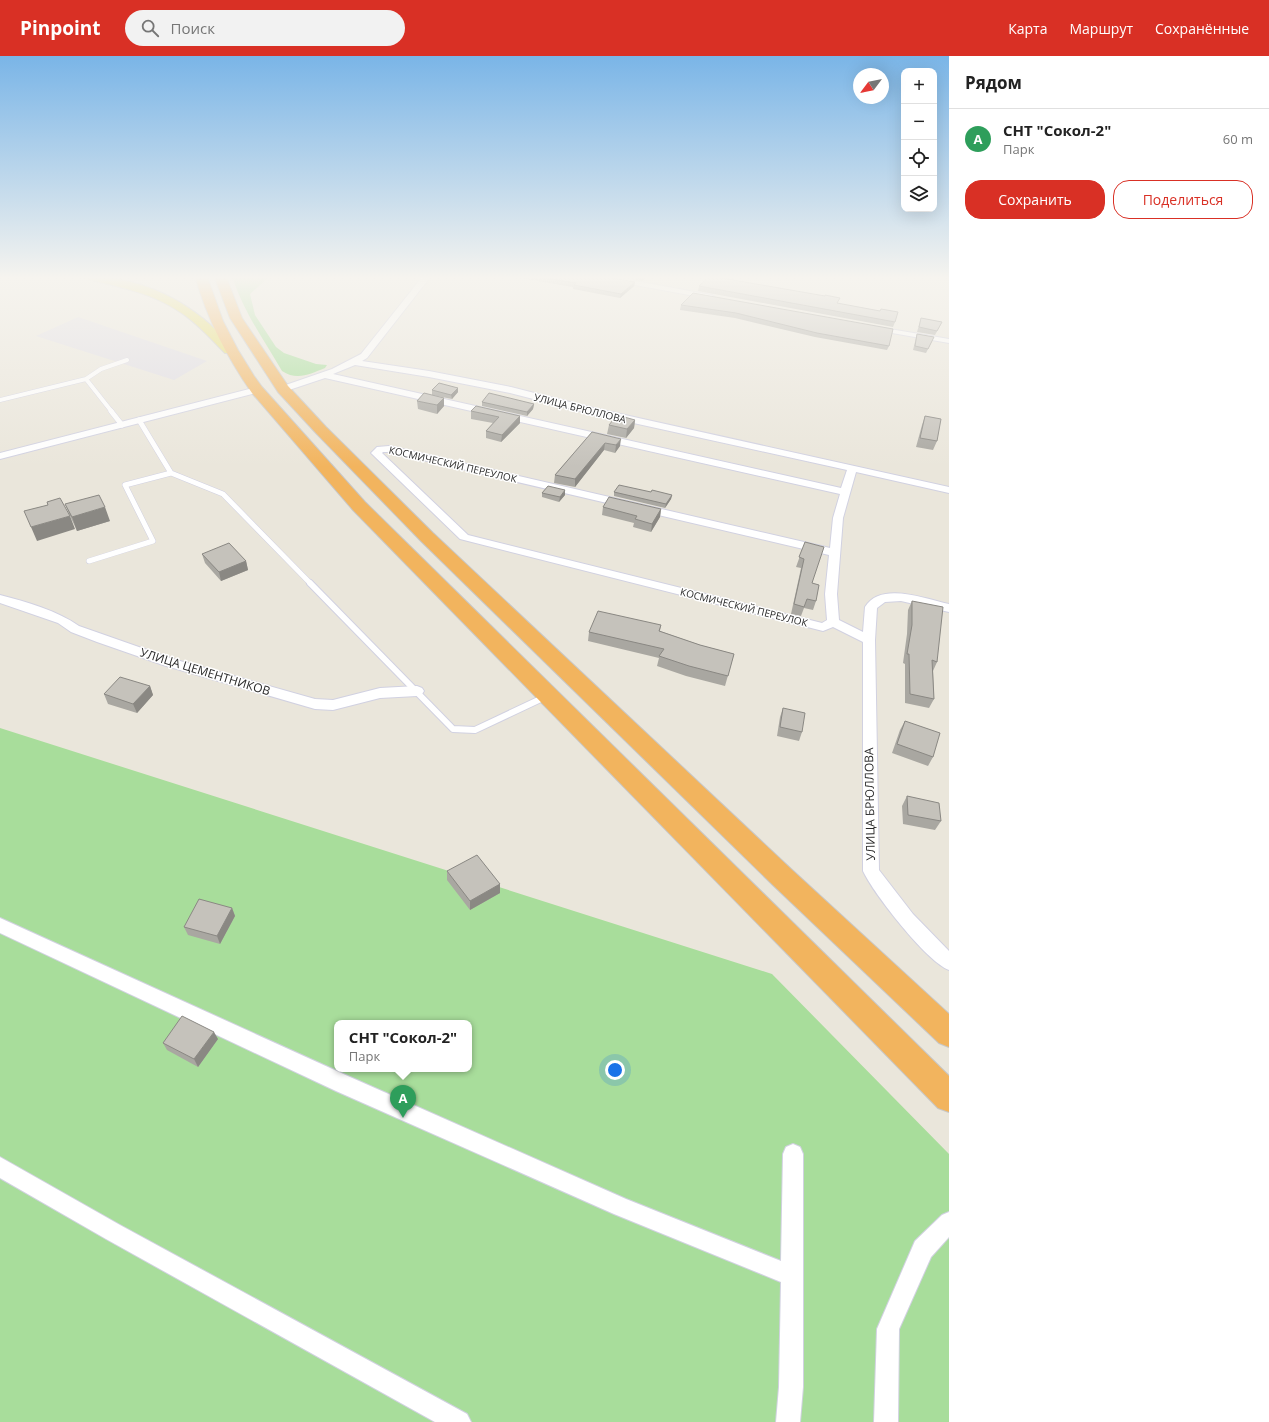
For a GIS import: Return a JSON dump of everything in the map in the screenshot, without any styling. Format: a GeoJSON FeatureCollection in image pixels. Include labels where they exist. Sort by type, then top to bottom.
{"type":"FeatureCollection","features":[{"type":"Feature","properties":{"kind":"highway"},"geometry":{"type":"LineString","coordinates":[[226,340],[230,350],[257,390],[359,506],[949,1097]]}},
{"type":"Feature","properties":{"kind":"highway"},"geometry":{"type":"LineString","coordinates":[[250,340],[283,389],[321,430],[427,537],[776,871],[949,1033]]}},
{"type":"Feature","properties":{"kind":"main road"},"geometry":{"type":"LineString","coordinates":[[219,340],[230,350]]}},
{"type":"Feature","properties":{"kind":"street"},"geometry":{"type":"LineString","coordinates":[[283,389],[324,375],[354,362],[364,356],[377,340]]}},
{"type":"Feature","properties":{"kind":"street","name":"УЛИЦА БРЮЛЛОВА"},"geometry":{"type":"LineString","coordinates":[[354,362],[429,374],[511,390],[588,410],[949,490]]}},
{"type":"Feature","properties":{"kind":"street"},"geometry":{"type":"LineString","coordinates":[[324,375],[846,492]]}},
{"type":"Feature","properties":{"kind":"street"},"geometry":{"type":"LineString","coordinates":[[0,456],[257,390]]}},
{"type":"Feature","properties":{"kind":"street","name":"КОСМИЧЕСКИЙ ПЕРЕУЛОК"},"geometry":{"type":"LineString","coordinates":[[833,622],[823,626],[464,537],[376,453],[380,449],[389,449],[835,553]]}},
{"type":"Feature","properties":{"kind":"street"},"geometry":{"type":"LineString","coordinates":[[852,469],[838,518],[831,594],[833,622],[869,640]]}},
{"type":"Feature","properties":{"kind":"street","name":"УЛИЦА БРЮЛЛОВА"},"geometry":{"type":"LineString","coordinates":[[949,608],[901,597],[882,598],[871,606],[869,640],[871,871],[888,898],[922,938],[949,962]]}},
{"type":"Feature","properties":{"kind":"street","name":"УЛИЦА ЦЕМЕНТНИКОВ"},"geometry":{"type":"LineString","coordinates":[[0,599],[62,620],[75,629],[101,639],[176,664],[315,704],[333,705],[380,693],[417,691]]}},
{"type":"Feature","properties":{"kind":"street"},"geometry":{"type":"LineString","coordinates":[[0,925],[343,1084],[621,1207],[792,1276]]}},
{"type":"Feature","properties":{"kind":"street"},"geometry":{"type":"LineString","coordinates":[[788,1422],[791,1387],[793,1154]]}},
{"type":"Feature","properties":{"kind":"street"},"geometry":{"type":"LineString","coordinates":[[0,1167],[113,1232],[459,1422]]}},
{"type":"Feature","properties":{"kind":"street"},"geometry":{"type":"LineString","coordinates":[[886,1422],[888,1328],[923,1249],[949,1222]]}},
{"type":"Feature","properties":{"kind":"lane"},"geometry":{"type":"LineString","coordinates":[[0,400],[86,379],[101,369],[127,360]]}},
{"type":"Feature","properties":{"kind":"lane"},"geometry":{"type":"LineString","coordinates":[[86,379],[122,425]]}},
{"type":"Feature","properties":{"kind":"lane"},"geometry":{"type":"LineString","coordinates":[[139,420],[171,473]]}},
{"type":"Feature","properties":{"kind":"lane"},"geometry":{"type":"LineString","coordinates":[[89,561],[152,541],[125,485],[171,473],[223,494],[453,729],[475,730],[548,696]]}},
{"type":"Feature","properties":{"kind":"shaded area"},"geometry":{"type":"Polygon","coordinates":[[[48,340],[145,340],[207,361],[174,380],[48,340]]]}},
{"type":"Feature","properties":{"kind":"green space"},"geometry":{"type":"Polygon","coordinates":[[[263,340],[271,340],[276,347],[284,353],[316,364],[327,365],[325,368],[304,376],[293,376],[282,371],[263,340]]]}},
{"type":"Feature","properties":{"kind":"green space"},"geometry":{"type":"Polygon","coordinates":[[[0,728],[772,974],[949,1154],[949,1422],[0,1422],[0,728]]]}},
{"type":"Feature","properties":{"kind":"building"},"geometry":{"type":"Polygon","coordinates":[[[854,340],[890,340],[889,346],[854,340]]]}},
{"type":"Feature","properties":{"kind":"building"},"geometry":{"type":"Polygon","coordinates":[[[916,340],[933,340],[928,349],[915,346],[916,340]]]}},
{"type":"Feature","properties":{"kind":"building"},"geometry":{"type":"Polygon","coordinates":[[[439,383],[458,388],[451,395],[432,390],[439,383]]]}},
{"type":"Feature","properties":{"kind":"building"},"geometry":{"type":"Polygon","coordinates":[[[424,393],[444,398],[437,405],[417,401],[424,393]]]}},
{"type":"Feature","properties":{"kind":"building"},"geometry":{"type":"Polygon","coordinates":[[[489,393],[534,404],[527,412],[482,402],[489,393]]]}},
{"type":"Feature","properties":{"kind":"building"},"geometry":{"type":"Polygon","coordinates":[[[476,406],[520,416],[502,435],[486,431],[499,417],[471,411],[476,406]]]}},
{"type":"Feature","properties":{"kind":"building"},"geometry":{"type":"Polygon","coordinates":[[[617,415],[635,420],[627,429],[609,425],[617,415]]]}},
{"type":"Feature","properties":{"kind":"building"},"geometry":{"type":"Polygon","coordinates":[[[925,416],[941,419],[937,441],[920,438],[925,416]]]}},
{"type":"Feature","properties":{"kind":"building"},"geometry":{"type":"Polygon","coordinates":[[[592,432],[621,439],[616,445],[605,443],[575,479],[555,475],[592,432]]]}},
{"type":"Feature","properties":{"kind":"building"},"geometry":{"type":"Polygon","coordinates":[[[619,485],[651,492],[652,490],[672,495],[666,504],[614,492],[619,485]]]}},
{"type":"Feature","properties":{"kind":"building"},"geometry":{"type":"Polygon","coordinates":[[[548,486],[565,490],[560,497],[542,493],[548,486]]]}},
{"type":"Feature","properties":{"kind":"building"},"geometry":{"type":"Polygon","coordinates":[[[99,495],[105,507],[72,517],[65,504],[99,495]]]}},
{"type":"Feature","properties":{"kind":"building"},"geometry":{"type":"Polygon","coordinates":[[[609,497],[661,509],[652,524],[635,519],[637,516],[603,507],[609,497]]]}},
{"type":"Feature","properties":{"kind":"building"},"geometry":{"type":"Polygon","coordinates":[[[60,498],[70,516],[31,527],[24,511],[48,505],[47,502],[60,498]]]}},
{"type":"Feature","properties":{"kind":"building"},"geometry":{"type":"Polygon","coordinates":[[[805,542],[824,547],[812,583],[819,585],[816,601],[807,599],[804,607],[794,604],[804,559],[799,557],[805,542]]]}},
{"type":"Feature","properties":{"kind":"building"},"geometry":{"type":"Polygon","coordinates":[[[229,543],[246,561],[219,572],[202,554],[229,543]]]}},
{"type":"Feature","properties":{"kind":"building"},"geometry":{"type":"Polygon","coordinates":[[[912,601],[943,607],[937,662],[932,660],[934,699],[910,694],[909,654],[907,654],[912,625],[912,601]]]}},
{"type":"Feature","properties":{"kind":"building"},"geometry":{"type":"Polygon","coordinates":[[[598,611],[661,625],[659,631],[700,645],[734,654],[728,676],[689,666],[659,656],[664,649],[589,632],[598,611]]]}},
{"type":"Feature","properties":{"kind":"building"},"geometry":{"type":"Polygon","coordinates":[[[120,677],[150,686],[133,704],[104,694],[120,677]]]}},
{"type":"Feature","properties":{"kind":"building"},"geometry":{"type":"Polygon","coordinates":[[[783,708],[805,713],[802,732],[780,727],[783,708]]]}},
{"type":"Feature","properties":{"kind":"building"},"geometry":{"type":"Polygon","coordinates":[[[905,721],[940,733],[933,757],[897,744],[905,721]]]}},
{"type":"Feature","properties":{"kind":"building"},"geometry":{"type":"Polygon","coordinates":[[[907,796],[939,803],[941,821],[908,815],[907,796]]]}},
{"type":"Feature","properties":{"kind":"building"},"geometry":{"type":"Polygon","coordinates":[[[477,855],[500,884],[470,901],[447,871],[477,855]]]}},
{"type":"Feature","properties":{"kind":"building"},"geometry":{"type":"Polygon","coordinates":[[[199,899],[232,908],[217,936],[184,927],[199,899]]]}},
{"type":"Feature","properties":{"kind":"building"},"geometry":{"type":"Polygon","coordinates":[[[182,1016],[214,1032],[194,1059],[163,1043],[182,1016]]]}},
{"type":"Feature","properties":{"kind":"place","name":"СНТ \"Сокол-2\""},"geometry":{"type":"Point","coordinates":[403,1118]}}]}
